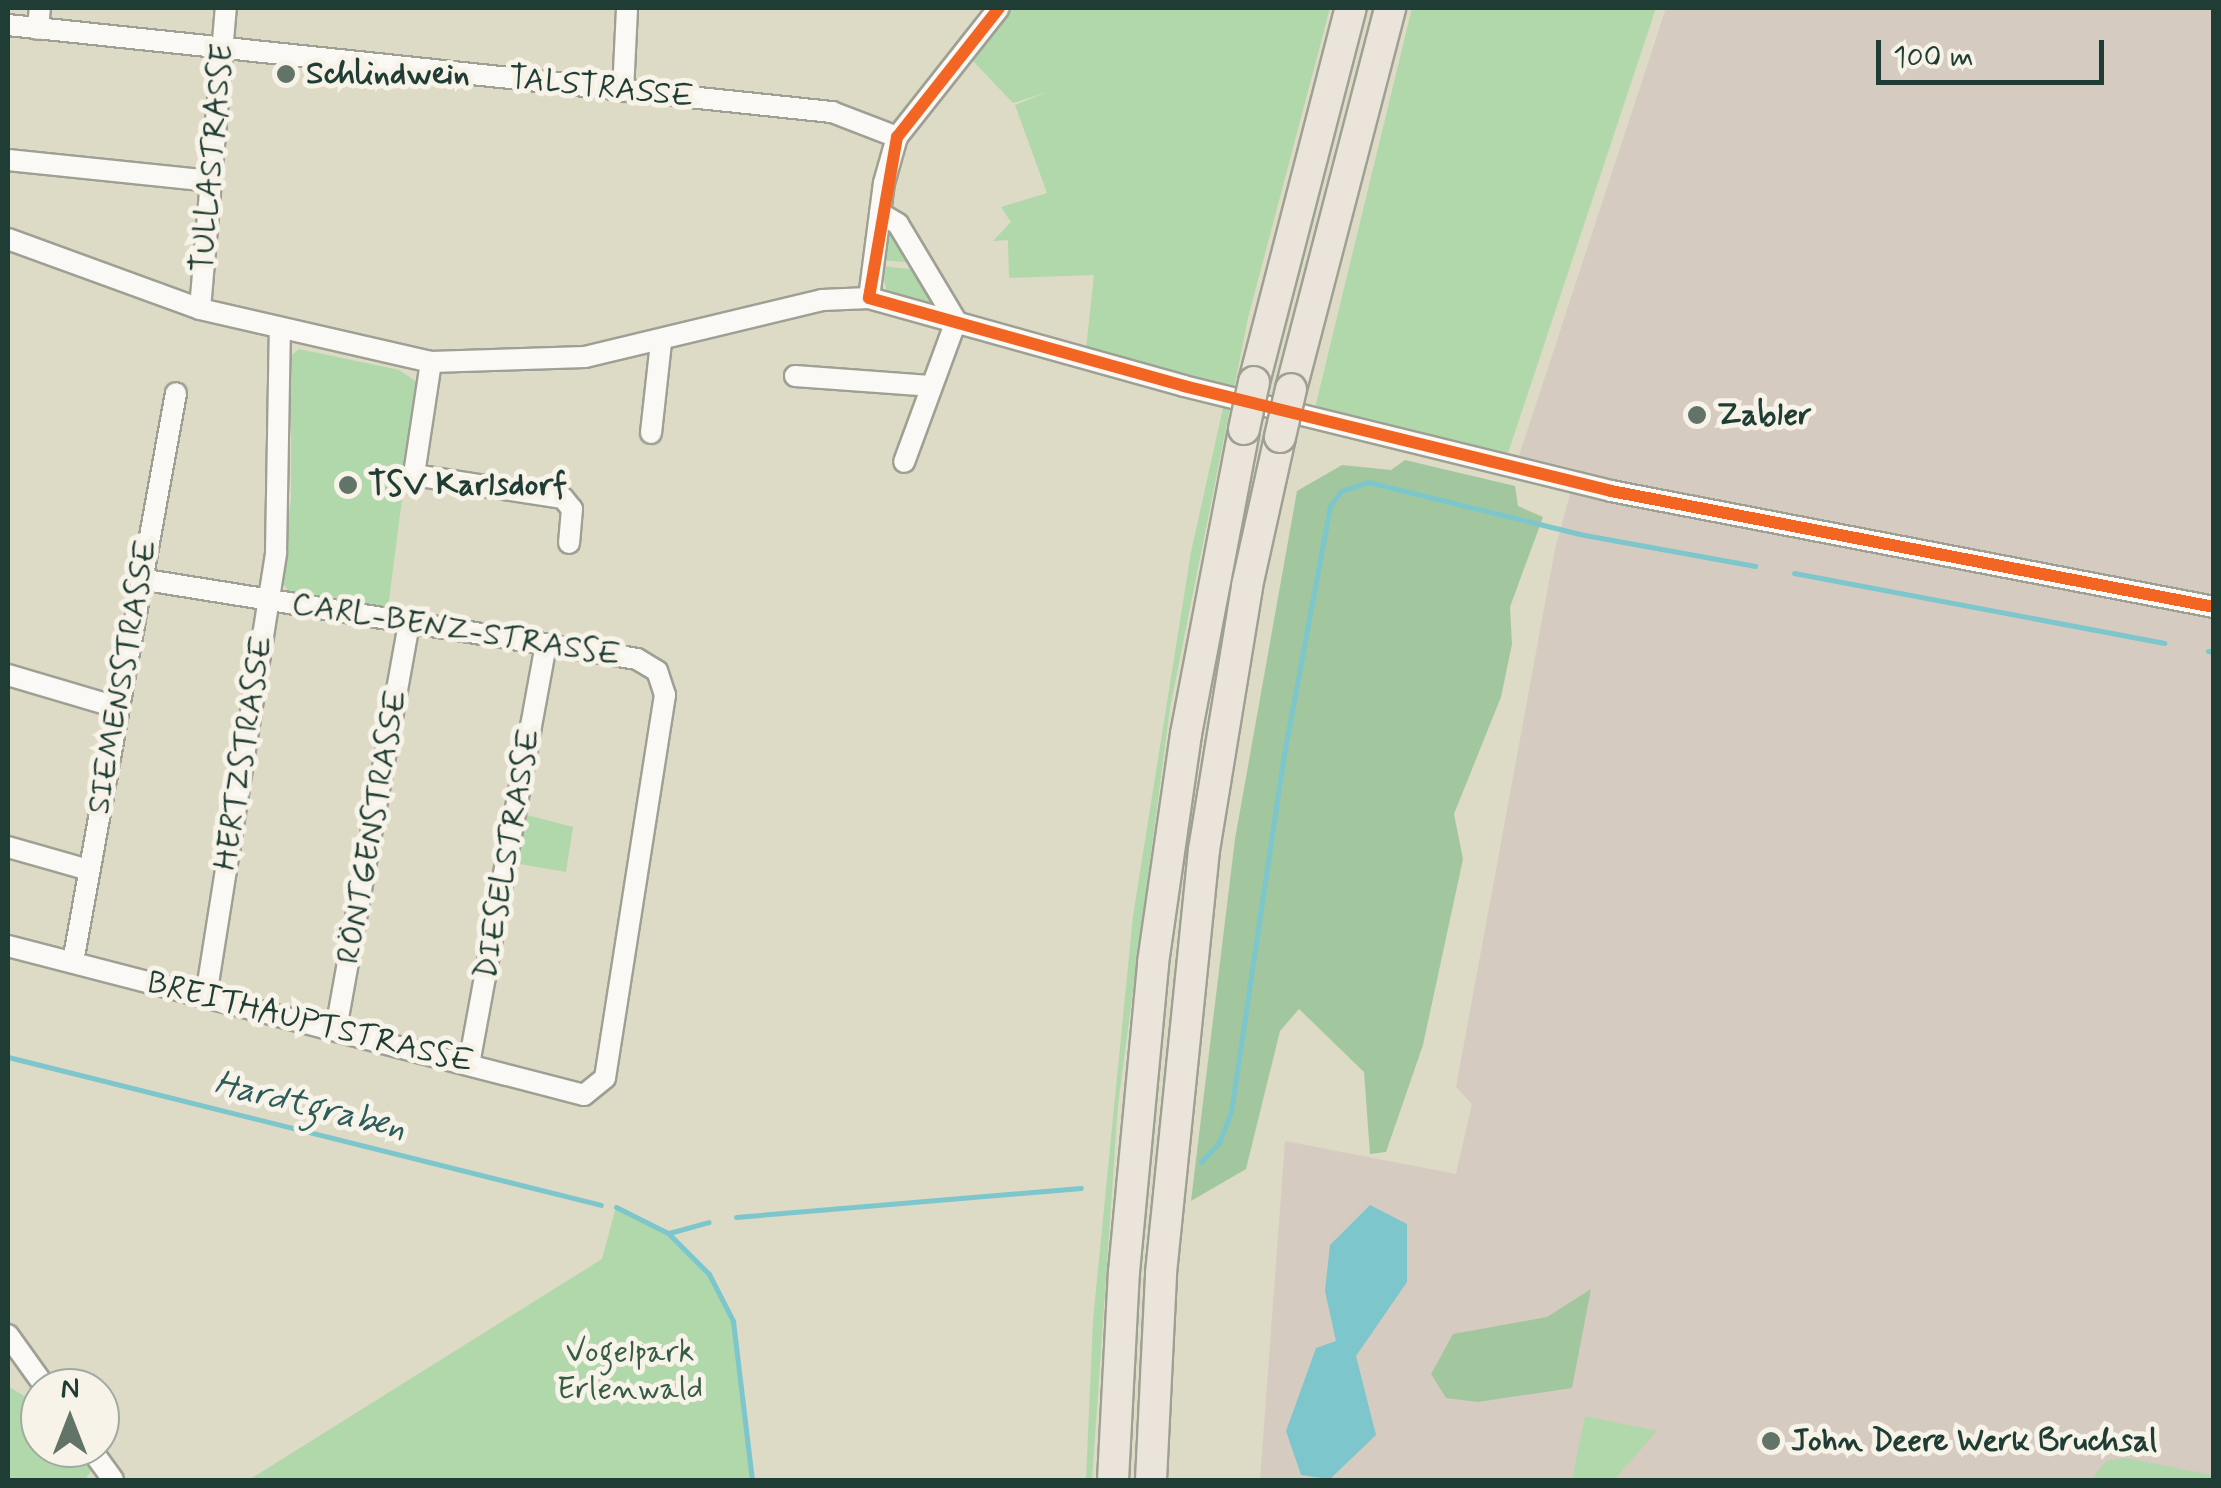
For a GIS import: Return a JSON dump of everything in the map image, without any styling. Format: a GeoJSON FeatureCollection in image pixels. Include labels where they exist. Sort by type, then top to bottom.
{"type":"FeatureCollection","features":[{"type":"Feature","properties":{"kind":"highway"},"geometry":{"type":"LineString","coordinates":[[1113,1480],[1124,1272],[1153,963],[1186,734],[1254,382],[1351,8]]}},
{"type":"Feature","properties":{"kind":"highway"},"geometry":{"type":"LineString","coordinates":[[1150,1480],[1164,1234],[1204,850],[1247,586],[1291,389],[1390,8]]}},
{"type":"Feature","properties":{"kind":"street","name":"TULLASTRASSE"},"geometry":{"type":"LineString","coordinates":[[200,310],[226,8]]}},
{"type":"Feature","properties":{"kind":"street"},"geometry":{"type":"LineString","coordinates":[[624,91],[627,8]]}},
{"type":"Feature","properties":{"kind":"street"},"geometry":{"type":"LineString","coordinates":[[870,298],[880,213],[897,137],[999,8]]}},
{"type":"Feature","properties":{"kind":"street","name":"TALSTRASSE"},"geometry":{"type":"LineString","coordinates":[[8,25],[39,18],[223,49],[832,112],[897,137]]}},
{"type":"Feature","properties":{"kind":"street"},"geometry":{"type":"LineString","coordinates":[[8,160],[211,181]]}},
{"type":"Feature","properties":{"kind":"street"},"geometry":{"type":"LineString","coordinates":[[880,213],[898,224],[956,320]]}},
{"type":"Feature","properties":{"kind":"street"},"geometry":{"type":"LineString","coordinates":[[8,239],[47,259],[200,310],[431,362],[535,364],[662,342],[822,300],[870,298],[1223,396],[1611,491],[2214,607]]}},
{"type":"Feature","properties":{"kind":"street"},"geometry":{"type":"LineString","coordinates":[[904,462],[956,320]]}},
{"type":"Feature","properties":{"kind":"street","name":"HERTZSTRASSE"},"geometry":{"type":"LineString","coordinates":[[206,996],[279,521],[280,330]]}},
{"type":"Feature","properties":{"kind":"street"},"geometry":{"type":"LineString","coordinates":[[652,433],[662,342]]}},
{"type":"Feature","properties":{"kind":"street"},"geometry":{"type":"LineString","coordinates":[[431,362],[414,475],[563,498],[572,509],[569,543]]}},
{"type":"Feature","properties":{"kind":"street"},"geometry":{"type":"LineString","coordinates":[[795,376],[930,386]]}},
{"type":"Feature","properties":{"kind":"street","name":"SIEMENSSTRASSE"},"geometry":{"type":"LineString","coordinates":[[73,962],[116,707],[176,393]]}},
{"type":"Feature","properties":{"kind":"street","name":"CARL-BENZ-STRASSE"},"geometry":{"type":"LineString","coordinates":[[140,579],[637,659],[657,671],[665,695],[605,1078]]}},
{"type":"Feature","properties":{"kind":"street","name":"RÖNTGENSTRASSE"},"geometry":{"type":"LineString","coordinates":[[336,1030],[410,624]]}},
{"type":"Feature","properties":{"kind":"street","name":"DIESELSTRASSE"},"geometry":{"type":"LineString","coordinates":[[469,1064],[546,645]]}},
{"type":"Feature","properties":{"kind":"street"},"geometry":{"type":"LineString","coordinates":[[8,674],[116,707]]}},
{"type":"Feature","properties":{"kind":"street"},"geometry":{"type":"LineString","coordinates":[[8,848],[89,870]]}},
{"type":"Feature","properties":{"kind":"street","name":"BREITHAUPTSTRASSE"},"geometry":{"type":"LineString","coordinates":[[8,946],[584,1095],[605,1078]]}},
{"type":"Feature","properties":{"kind":"street"},"geometry":{"type":"LineString","coordinates":[[8,1336],[31,1368]]}},
{"type":"Feature","properties":{"kind":"shaded area"},"geometry":{"type":"Polygon","coordinates":[[[1666,8],[2213,8],[2213,1480],[1260,1480],[1285,1141],[1456,1174],[1472,1104],[1456,1087],[1555,549],[1577,469],[1519,456],[1666,8]]]}},
{"type":"Feature","properties":{"kind":"green space"},"geometry":{"type":"Polygon","coordinates":[[[1013,8],[1330,8],[1248,318],[1170,708],[1118,1105],[1092,1480],[1086,1480],[1093,1320],[1133,916],[1191,552],[1227,390],[1086,349],[1094,275],[1009,278],[1008,240],[993,241],[1011,222],[1001,207],[1047,193],[1015,105],[1048,92],[1013,103],[973,61],[1013,8]]]}},
{"type":"Feature","properties":{"kind":"green space"},"geometry":{"type":"Polygon","coordinates":[[[1412,8],[1656,8],[1508,453],[1315,408],[1412,8]]]}},
{"type":"Feature","properties":{"kind":"green space"},"geometry":{"type":"Polygon","coordinates":[[[886,229],[891,229],[914,263],[881,260],[886,229]]]}},
{"type":"Feature","properties":{"kind":"green space"},"geometry":{"type":"Polygon","coordinates":[[[881,266],[919,270],[941,307],[887,292],[881,266]]]}},
{"type":"Feature","properties":{"kind":"green space","name":"TSV Karlsdorf"},"geometry":{"type":"Polygon","coordinates":[[[299,349],[399,370],[417,382],[388,608],[289,592],[282,582],[291,498],[291,356],[299,349]]]}},
{"type":"Feature","properties":{"kind":"green space"},"geometry":{"type":"Polygon","coordinates":[[[1405,460],[1515,486],[1518,506],[1543,517],[1510,607],[1512,644],[1501,697],[1454,814],[1463,859],[1423,1045],[1386,1152],[1370,1154],[1364,1072],[1299,1009],[1280,1031],[1246,1169],[1191,1201],[1235,839],[1297,491],[1342,465],[1391,470],[1405,460]]]}},
{"type":"Feature","properties":{"kind":"green space"},"geometry":{"type":"Polygon","coordinates":[[[523,814],[573,827],[566,872],[514,863],[523,814]]]}},
{"type":"Feature","properties":{"kind":"green space","name":"Vogelpark Erlenwald"},"geometry":{"type":"Polygon","coordinates":[[[616,1207],[668,1233],[709,1274],[733,1321],[752,1480],[249,1480],[602,1259],[616,1207]]]}},
{"type":"Feature","properties":{"kind":"green space"},"geometry":{"type":"Polygon","coordinates":[[[1591,1289],[1572,1388],[1478,1402],[1446,1398],[1431,1374],[1453,1334],[1547,1317],[1591,1289]]]}},
{"type":"Feature","properties":{"kind":"green space"},"geometry":{"type":"Polygon","coordinates":[[[8,1386],[20,1394],[20,1468],[93,1468],[85,1480],[8,1480],[8,1386]]]}},
{"type":"Feature","properties":{"kind":"green space"},"geometry":{"type":"Polygon","coordinates":[[[1585,1416],[1657,1431],[1614,1480],[1572,1480],[1585,1416]]]}},
{"type":"Feature","properties":{"kind":"green space"},"geometry":{"type":"Polygon","coordinates":[[[2125,1458],[2213,1475],[2213,1480],[2091,1480],[2106,1461],[2125,1458]]]}},
{"type":"Feature","properties":{"kind":"water"},"geometry":{"type":"Polygon","coordinates":[[[1370,1205],[1407,1224],[1407,1282],[1356,1356],[1376,1435],[1330,1479],[1301,1475],[1286,1431],[1316,1348],[1336,1341],[1325,1291],[1330,1245],[1370,1205]]]}},
{"type":"Feature","properties":{"kind":"waterway"},"geometry":{"type":"LineString","coordinates":[[1201,1162],[1219,1143],[1231,1112],[1284,754],[1330,506],[1341,491],[1368,482],[1579,534],[1755,566]]}},
{"type":"Feature","properties":{"kind":"waterway"},"geometry":{"type":"LineString","coordinates":[[1794,573],[2164,643]]}},
{"type":"Feature","properties":{"kind":"waterway"},"geometry":{"type":"LineString","coordinates":[[2208,651],[2214,652]]}},
{"type":"Feature","properties":{"kind":"waterway","name":"Hardtgraben"},"geometry":{"type":"LineString","coordinates":[[8,1057],[601,1205]]}},
{"type":"Feature","properties":{"kind":"waterway"},"geometry":{"type":"LineString","coordinates":[[736,1217],[1081,1188]]}},
{"type":"Feature","properties":{"kind":"waterway","name":"Hardtgraben"},"geometry":{"type":"LineString","coordinates":[[616,1207],[668,1233],[709,1274],[733,1321],[752,1480]]}},
{"type":"Feature","properties":{"kind":"waterway"},"geometry":{"type":"LineString","coordinates":[[669,1233],[709,1222]]}},
{"type":"Feature","properties":{"kind":"transit line"},"geometry":{"type":"LineString","coordinates":[[999,8],[897,137],[869,298],[1184,386],[1611,491],[2214,607]]}},
{"type":"Feature","properties":{"kind":"place","name":"Schlindwein"},"geometry":{"type":"Point","coordinates":[286,74]}},
{"type":"Feature","properties":{"kind":"place","name":"Zabler"},"geometry":{"type":"Point","coordinates":[1697,415]}},
{"type":"Feature","properties":{"kind":"place","name":"TSV Karlsdorf"},"geometry":{"type":"Point","coordinates":[348,485]}},
{"type":"Feature","properties":{"kind":"place","name":"John Deere Werk Bruchsal"},"geometry":{"type":"Point","coordinates":[1771,1441]}}]}
